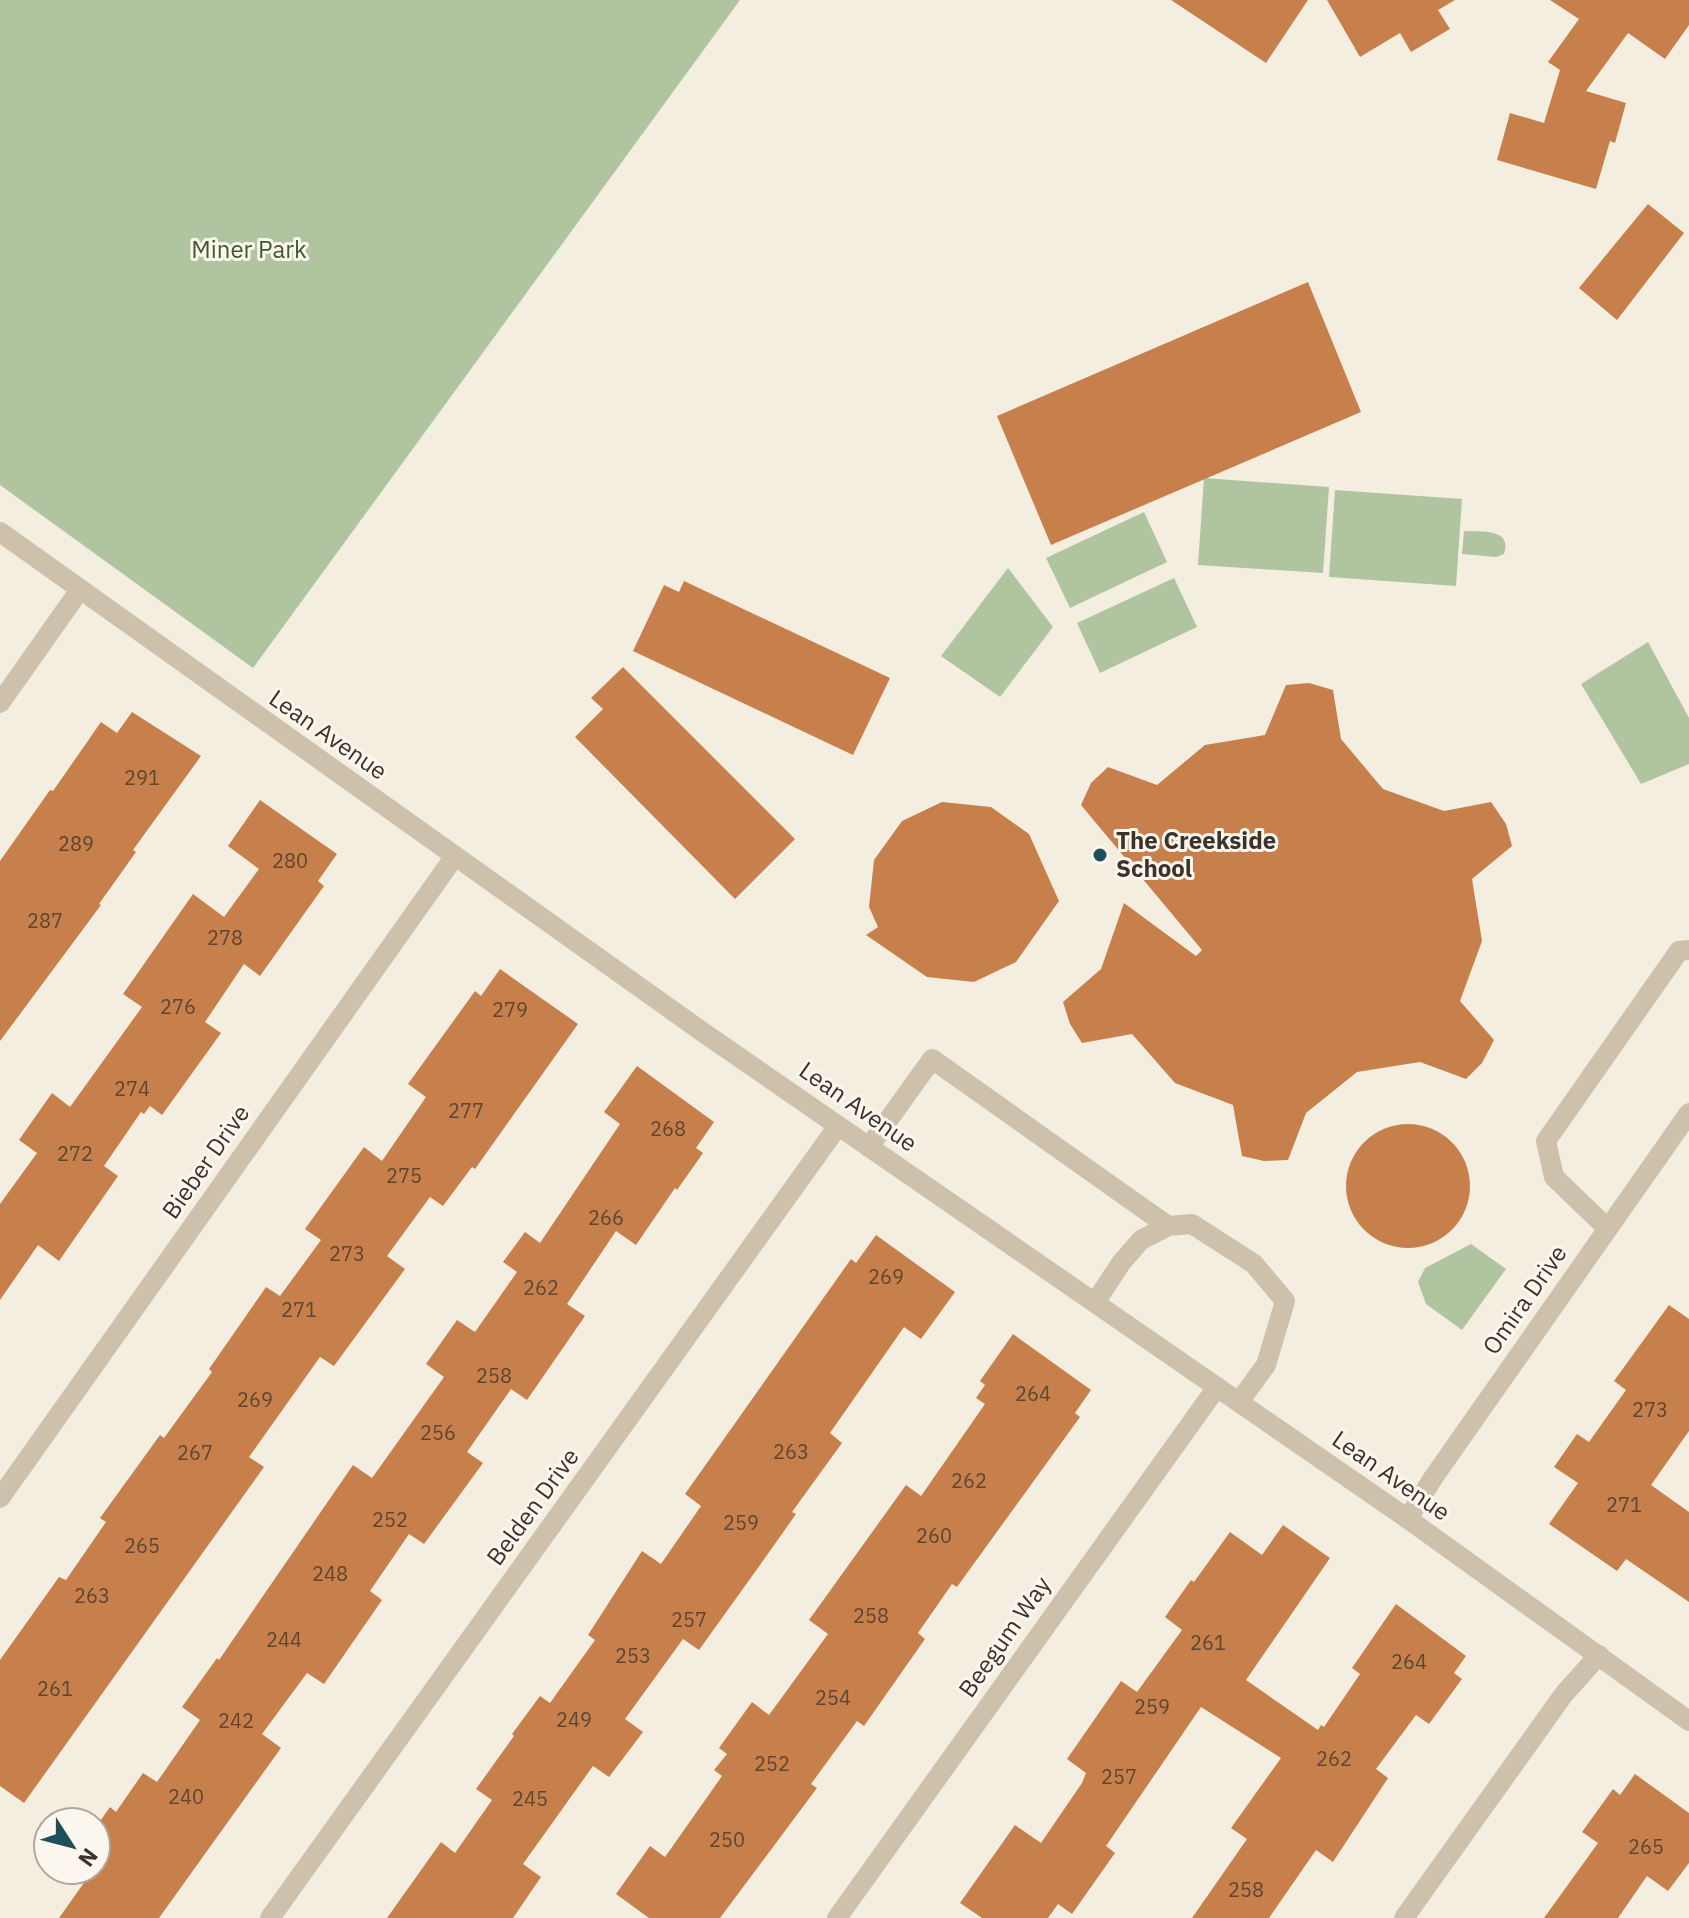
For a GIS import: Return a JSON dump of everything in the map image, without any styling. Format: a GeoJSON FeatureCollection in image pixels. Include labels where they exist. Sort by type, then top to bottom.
{"type":"FeatureCollection","features":[{"type":"Feature","properties":{"kind":"street","name":"Lean Avenue"},"geometry":{"type":"LineString","coordinates":[[0,532],[79,591],[838,1126],[1408,1519],[1689,1721]]}},
{"type":"Feature","properties":{"kind":"street"},"geometry":{"type":"LineString","coordinates":[[0,703],[79,591]]}},
{"type":"Feature","properties":{"kind":"street","name":"Bieber Drive"},"geometry":{"type":"LineString","coordinates":[[0,1498],[455,856]]}},
{"type":"Feature","properties":{"kind":"street"},"geometry":{"type":"LineString","coordinates":[[1607,1228],[1554,1177],[1546,1141],[1679,951],[1689,950]]}},
{"type":"Feature","properties":{"kind":"street"},"geometry":{"type":"LineString","coordinates":[[869,1147],[932,1059],[1168,1226]]}},
{"type":"Feature","properties":{"kind":"street","name":"Omira Drive"},"geometry":{"type":"LineString","coordinates":[[1408,1519],[1689,1113]]}},
{"type":"Feature","properties":{"kind":"street","name":"Belden Drive"},"geometry":{"type":"LineString","coordinates":[[270,1918],[838,1126]]}},
{"type":"Feature","properties":{"kind":"street"},"geometry":{"type":"LineString","coordinates":[[1096,1301],[1121,1263],[1141,1240],[1168,1226],[1192,1224],[1254,1264],[1285,1301],[1266,1365],[1239,1402]]}},
{"type":"Feature","properties":{"kind":"street","name":"Beegum Way"},"geometry":{"type":"LineString","coordinates":[[837,1918],[1217,1387]]}},
{"type":"Feature","properties":{"kind":"street"},"geometry":{"type":"LineString","coordinates":[[1404,1918],[1564,1694],[1599,1655]]}},
{"type":"Feature","properties":{"kind":"green space","name":"Miner Park"},"geometry":{"type":"Polygon","coordinates":[[[0,0],[740,0],[253,668],[0,485],[0,0]]]}},
{"type":"Feature","properties":{"kind":"green space"},"geometry":{"type":"Polygon","coordinates":[[[1204,478],[1329,487],[1323,573],[1198,565],[1204,478]]]}},
{"type":"Feature","properties":{"kind":"green space"},"geometry":{"type":"Polygon","coordinates":[[[1335,490],[1462,499],[1456,586],[1329,577],[1335,490]]]}},
{"type":"Feature","properties":{"kind":"green space"},"geometry":{"type":"Polygon","coordinates":[[[1144,512],[1167,562],[1070,608],[1046,558],[1144,512]]]}},
{"type":"Feature","properties":{"kind":"green space"},"geometry":{"type":"Polygon","coordinates":[[[1464,531],[1500,536],[1506,546],[1504,554],[1496,557],[1462,554],[1464,531]]]}},
{"type":"Feature","properties":{"kind":"green space"},"geometry":{"type":"Polygon","coordinates":[[[1008,568],[1053,627],[1000,697],[941,656],[1008,568]]]}},
{"type":"Feature","properties":{"kind":"green space"},"geometry":{"type":"Polygon","coordinates":[[[1174,578],[1197,627],[1100,673],[1077,623],[1174,578]]]}},
{"type":"Feature","properties":{"kind":"green space"},"geometry":{"type":"Polygon","coordinates":[[[1648,642],[1689,718],[1689,764],[1641,784],[1581,684],[1648,642]]]}},
{"type":"Feature","properties":{"kind":"green space"},"geometry":{"type":"Polygon","coordinates":[[[1471,1244],[1506,1269],[1462,1330],[1426,1304],[1418,1282],[1425,1268],[1471,1244]]]}},
{"type":"Feature","properties":{"kind":"building"},"geometry":{"type":"Polygon","coordinates":[[[1171,0],[1308,0],[1266,63],[1171,0]]]}},
{"type":"Feature","properties":{"kind":"building"},"geometry":{"type":"Polygon","coordinates":[[[1327,0],[1455,0],[1438,10],[1450,29],[1411,52],[1400,33],[1360,57],[1327,0]]]}},
{"type":"Feature","properties":{"kind":"building"},"geometry":{"type":"Polygon","coordinates":[[[1550,0],[1689,0],[1689,25],[1665,59],[1628,33],[1586,91],[1626,103],[1615,143],[1610,141],[1596,189],[1497,160],[1510,113],[1544,123],[1560,70],[1548,62],[1579,19],[1550,0]]]}},
{"type":"Feature","properties":{"kind":"building"},"geometry":{"type":"Polygon","coordinates":[[[1648,204],[1684,233],[1617,320],[1579,288],[1648,204]]]}},
{"type":"Feature","properties":{"kind":"building"},"geometry":{"type":"Polygon","coordinates":[[[1308,282],[1361,412],[1051,545],[997,416],[1308,282]]]}},
{"type":"Feature","properties":{"kind":"building"},"geometry":{"type":"Polygon","coordinates":[[[684,581],[890,678],[853,755],[633,651],[664,585],[679,592],[684,581]]]}},
{"type":"Feature","properties":{"kind":"building"},"geometry":{"type":"Polygon","coordinates":[[[623,667],[795,839],[735,899],[575,737],[603,709],[591,698],[623,667]]]}},
{"type":"Feature","properties":{"kind":"building"},"geometry":{"type":"Polygon","coordinates":[[[1309,683],[1333,690],[1341,739],[1383,789],[1444,811],[1491,802],[1506,824],[1512,846],[1472,879],[1482,941],[1460,1001],[1494,1040],[1482,1063],[1466,1079],[1420,1062],[1357,1072],[1306,1113],[1288,1160],[1264,1161],[1242,1156],[1233,1105],[1175,1083],[1132,1034],[1082,1043],[1070,1024],[1063,1002],[1101,969],[1124,903],[1196,956],[1202,950],[1081,805],[1091,783],[1108,767],[1157,785],[1205,745],[1265,735],[1286,685],[1309,683]]]}},
{"type":"Feature","properties":{"kind":"building"},"geometry":{"type":"Polygon","coordinates":[[[132,712],[201,756],[133,850],[136,852],[101,905],[0,1041],[0,861],[101,722],[117,733],[132,712]]]}},
{"type":"Feature","properties":{"kind":"building"},"geometry":{"type":"Polygon","coordinates":[[[260,800],[337,854],[318,881],[324,886],[260,976],[244,964],[205,1022],[221,1033],[162,1115],[150,1106],[144,1114],[141,1112],[104,1166],[118,1176],[59,1261],[38,1245],[0,1300],[0,1204],[37,1153],[19,1140],[52,1093],[70,1107],[142,1007],[123,994],[193,894],[224,917],[259,869],[228,846],[260,800]]]}},
{"type":"Feature","properties":{"kind":"building"},"geometry":{"type":"Polygon","coordinates":[[[942,802],[991,807],[1029,834],[1059,901],[1016,962],[974,982],[927,977],[866,935],[878,927],[869,907],[874,860],[902,821],[942,802]]]}},
{"type":"Feature","properties":{"kind":"building"},"geometry":{"type":"Polygon","coordinates":[[[500,969],[578,1024],[475,1169],[472,1167],[443,1206],[430,1197],[387,1256],[405,1269],[334,1366],[320,1357],[249,1457],[264,1467],[24,1803],[0,1786],[0,1660],[59,1577],[66,1580],[106,1522],[100,1518],[160,1435],[164,1438],[212,1372],[209,1369],[266,1287],[280,1296],[321,1240],[305,1229],[364,1147],[382,1161],[426,1097],[408,1084],[475,991],[481,996],[500,969]]]}},
{"type":"Feature","properties":{"kind":"building"},"geometry":{"type":"Polygon","coordinates":[[[637,1066],[714,1122],[696,1148],[703,1153],[636,1245],[616,1231],[567,1304],[585,1316],[527,1400],[511,1389],[467,1452],[483,1463],[424,1544],[409,1534],[370,1591],[382,1600],[324,1684],[307,1673],[262,1734],[281,1748],[159,1918],[59,1918],[82,1886],[112,1886],[112,1809],[116,1812],[143,1773],[157,1782],[200,1720],[182,1707],[217,1658],[219,1660],[353,1465],[372,1478],[444,1377],[426,1364],[457,1320],[475,1332],[517,1272],[503,1262],[525,1232],[540,1243],[620,1124],[604,1112],[637,1066]]]}},
{"type":"Feature","properties":{"kind":"building"},"geometry":{"type":"Polygon","coordinates":[[[1408,1124],[1432,1129],[1452,1142],[1465,1162],[1470,1186],[1465,1210],[1452,1230],[1432,1243],[1408,1248],[1384,1243],[1364,1230],[1351,1210],[1346,1186],[1351,1162],[1364,1142],[1384,1129],[1408,1124]]]}},
{"type":"Feature","properties":{"kind":"building"},"geometry":{"type":"Polygon","coordinates":[[[876,1235],[955,1292],[921,1339],[904,1327],[830,1433],[842,1443],[792,1512],[796,1514],[760,1565],[699,1650],[683,1639],[625,1719],[643,1732],[609,1777],[593,1766],[523,1864],[541,1877],[513,1918],[387,1918],[441,1842],[455,1853],[492,1800],[476,1789],[514,1736],[512,1734],[540,1696],[550,1703],[595,1640],[588,1635],[642,1551],[661,1564],[701,1506],[685,1494],[851,1259],[856,1263],[876,1235]]]}},
{"type":"Feature","properties":{"kind":"building"},"geometry":{"type":"Polygon","coordinates":[[[1669,1305],[1689,1319],[1689,1431],[1651,1485],[1689,1512],[1689,1602],[1626,1559],[1617,1571],[1549,1524],[1578,1483],[1554,1467],[1577,1434],[1589,1442],[1626,1390],[1614,1381],[1669,1305]]]}},
{"type":"Feature","properties":{"kind":"building"},"geometry":{"type":"Polygon","coordinates":[[[1013,1334],[1091,1390],[1075,1413],[1080,1417],[957,1587],[952,1584],[918,1633],[925,1639],[864,1726],[857,1721],[811,1784],[817,1788],[720,1918],[649,1918],[616,1894],[650,1846],[665,1857],[722,1776],[714,1770],[727,1754],[719,1748],[752,1702],[769,1715],[828,1634],[809,1620],[906,1485],[921,1496],[985,1404],[976,1398],[985,1385],[980,1381],[1013,1334]]]}},
{"type":"Feature","properties":{"kind":"building"},"geometry":{"type":"Polygon","coordinates":[[[1283,1525],[1330,1558],[1246,1680],[1318,1730],[1321,1725],[1324,1727],[1360,1674],[1352,1668],[1396,1604],[1466,1656],[1454,1673],[1462,1679],[1429,1724],[1416,1715],[1376,1769],[1388,1778],[1333,1862],[1316,1850],[1269,1918],[1192,1918],[1247,1839],[1231,1828],[1281,1758],[1201,1707],[1106,1846],[1115,1853],[1072,1914],[1058,1904],[1048,1918],[982,1918],[960,1903],[1015,1825],[1041,1843],[1086,1773],[1067,1759],[1121,1681],[1137,1692],[1182,1630],[1165,1617],[1230,1532],[1262,1555],[1283,1525]]]}},
{"type":"Feature","properties":{"kind":"building"},"geometry":{"type":"Polygon","coordinates":[[[1635,1774],[1689,1813],[1689,1863],[1668,1891],[1647,1876],[1618,1918],[1544,1918],[1598,1843],[1582,1832],[1613,1789],[1620,1795],[1635,1774]]]}},
{"type":"Feature","properties":{"kind":"place","name":"The Creekside School"},"geometry":{"type":"Point","coordinates":[1100,855]}}]}
